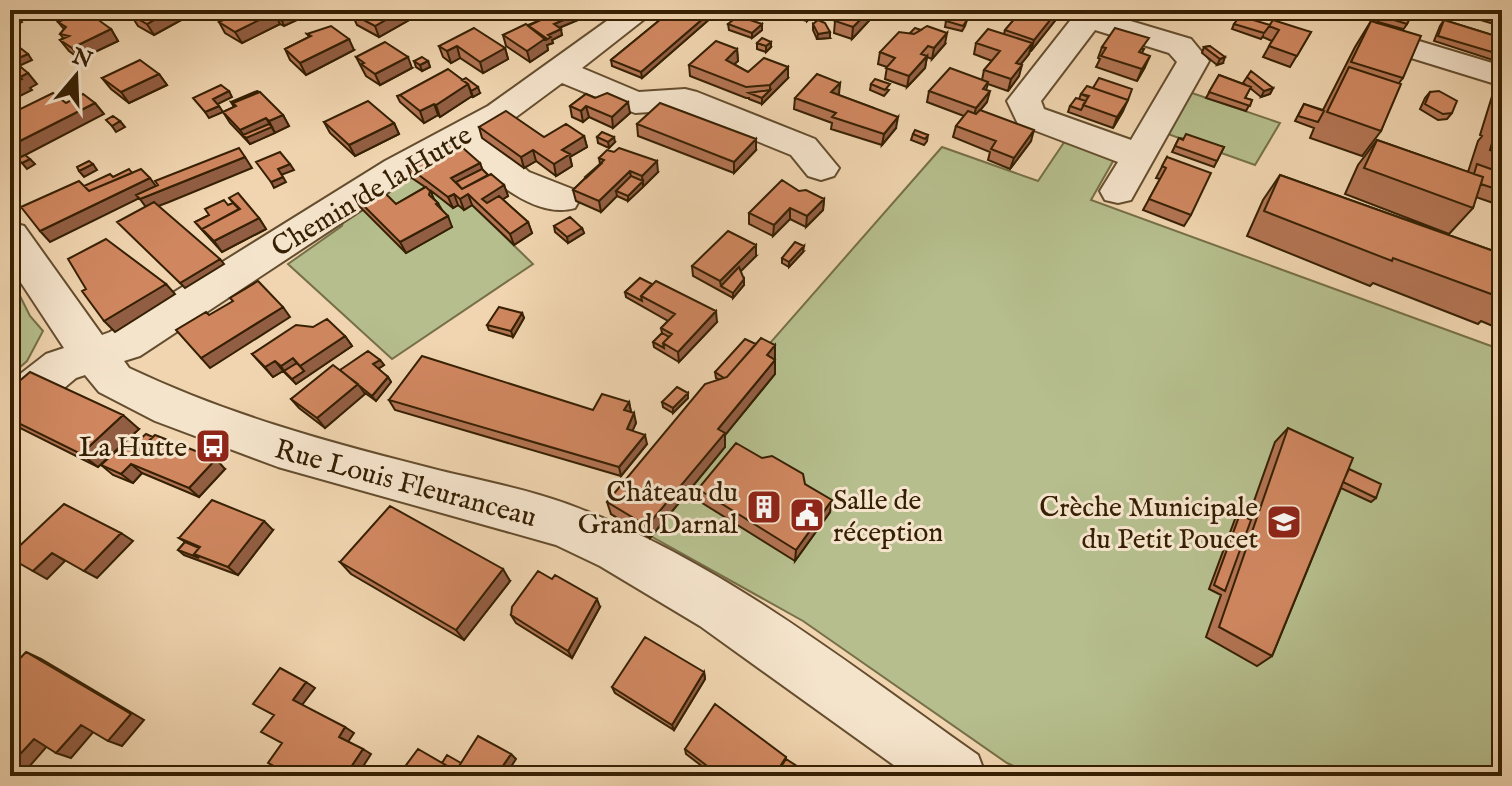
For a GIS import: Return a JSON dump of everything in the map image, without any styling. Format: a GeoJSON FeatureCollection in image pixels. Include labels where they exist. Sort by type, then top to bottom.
{"type":"FeatureCollection","features":[{"type":"Feature","properties":{"kind":"street","name":"Chemin de la Hutte"},"geometry":{"type":"LineString","coordinates":[[10,407],[61,366],[125,344],[361,192],[500,113],[641,10]]}},
{"type":"Feature","properties":{"kind":"street"},"geometry":{"type":"LineString","coordinates":[[1118,191],[1142,151],[1193,61],[1180,46],[1094,15],[1084,23],[1024,101],[1025,109],[1030,116],[1124,152],[1142,151]]}},
{"type":"Feature","properties":{"kind":"street"},"geometry":{"type":"LineString","coordinates":[[1419,50],[1502,76]]}},
{"type":"Feature","properties":{"kind":"street"},"geometry":{"type":"LineString","coordinates":[[561,71],[635,103],[685,99],[803,147],[821,168]]}},
{"type":"Feature","properties":{"kind":"street"},"geometry":{"type":"LineString","coordinates":[[463,134],[516,181],[562,199]]}},
{"type":"Feature","properties":{"kind":"street","name":"Rue Louis Fleuranceau"},"geometry":{"type":"LineString","coordinates":[[10,236],[93,356],[114,380],[171,408],[275,447],[358,472],[565,525],[597,539],[731,616],[957,776]]}},
{"type":"Feature","properties":{"kind":"green space"},"geometry":{"type":"Polygon","coordinates":[[[1189,92],[1280,123],[1255,165],[1165,133],[1189,92]]]}},
{"type":"Feature","properties":{"kind":"green space"},"geometry":{"type":"Polygon","coordinates":[[[1067,138],[1116,156],[1091,200],[1502,350],[1502,776],[1032,774],[1007,763],[803,621],[611,514],[706,398],[728,391],[942,147],[1038,181],[1067,138]]]}},
{"type":"Feature","properties":{"kind":"green space"},"geometry":{"type":"Polygon","coordinates":[[[432,166],[533,264],[392,359],[288,264],[342,226],[345,215],[432,166]]]}},
{"type":"Feature","properties":{"kind":"green space"},"geometry":{"type":"Polygon","coordinates":[[[10,276],[30,316],[43,331],[27,361],[10,376],[10,276]]]}},
{"type":"Feature","properties":{"kind":"building"},"geometry":{"type":"Polygon","coordinates":[[[141,10],[172,10],[147,24],[131,15],[141,10]]]}},
{"type":"Feature","properties":{"kind":"building"},"geometry":{"type":"Polygon","coordinates":[[[244,10],[279,10],[235,32],[219,22],[244,10]]]}},
{"type":"Feature","properties":{"kind":"building"},"geometry":{"type":"Polygon","coordinates":[[[292,10],[296,13],[282,21],[277,18],[292,10]]]}},
{"type":"Feature","properties":{"kind":"building"},"geometry":{"type":"Polygon","coordinates":[[[359,10],[403,10],[375,26],[352,14],[359,10]]]}},
{"type":"Feature","properties":{"kind":"building"},"geometry":{"type":"Polygon","coordinates":[[[672,10],[713,10],[641,72],[611,60],[672,10]]]}},
{"type":"Feature","properties":{"kind":"building"},"geometry":{"type":"Polygon","coordinates":[[[849,10],[870,10],[853,27],[835,21],[849,10]]]}},
{"type":"Feature","properties":{"kind":"building"},"geometry":{"type":"Polygon","coordinates":[[[1022,10],[1058,10],[1034,40],[1005,30],[1022,10]]]}},
{"type":"Feature","properties":{"kind":"building"},"geometry":{"type":"Polygon","coordinates":[[[1384,10],[1414,11],[1407,24],[1381,16],[1384,10]]]}},
{"type":"Feature","properties":{"kind":"building"},"geometry":{"type":"Polygon","coordinates":[[[540,12],[582,12],[554,24],[561,29],[548,35],[551,37],[546,40],[528,26],[547,17],[540,12]]]}},
{"type":"Feature","properties":{"kind":"building"},"geometry":{"type":"Polygon","coordinates":[[[79,13],[87,18],[93,16],[111,29],[72,48],[60,40],[69,36],[60,34],[66,27],[58,22],[79,13]]]}},
{"type":"Feature","properties":{"kind":"building"},"geometry":{"type":"Polygon","coordinates":[[[950,15],[967,20],[963,26],[946,21],[950,15]]]}},
{"type":"Feature","properties":{"kind":"building"},"geometry":{"type":"Polygon","coordinates":[[[738,16],[762,24],[752,33],[728,24],[738,16]]]}},
{"type":"Feature","properties":{"kind":"building"},"geometry":{"type":"Polygon","coordinates":[[[1240,16],[1270,25],[1264,33],[1234,24],[1240,16]]]}},
{"type":"Feature","properties":{"kind":"building"},"geometry":{"type":"Polygon","coordinates":[[[818,20],[825,23],[830,32],[818,34],[813,24],[818,20]]]}},
{"type":"Feature","properties":{"kind":"building"},"geometry":{"type":"Polygon","coordinates":[[[1273,20],[1311,32],[1297,56],[1269,46],[1279,30],[1269,26],[1273,20]]]}},
{"type":"Feature","properties":{"kind":"building"},"geometry":{"type":"Polygon","coordinates":[[[1444,20],[1502,38],[1502,55],[1438,36],[1444,20]]]}},
{"type":"Feature","properties":{"kind":"building"},"geometry":{"type":"Polygon","coordinates":[[[1371,21],[1421,36],[1403,78],[1351,62],[1371,21]]]}},
{"type":"Feature","properties":{"kind":"building"},"geometry":{"type":"Polygon","coordinates":[[[526,24],[546,38],[527,51],[503,35],[526,24]]]}},
{"type":"Feature","properties":{"kind":"building"},"geometry":{"type":"Polygon","coordinates":[[[331,26],[349,39],[300,63],[285,49],[311,36],[307,34],[331,26]]]}},
{"type":"Feature","properties":{"kind":"building"},"geometry":{"type":"Polygon","coordinates":[[[927,26],[947,33],[934,48],[928,46],[921,54],[927,56],[909,76],[886,68],[895,58],[880,52],[899,32],[914,34],[927,26]]]}},
{"type":"Feature","properties":{"kind":"building"},"geometry":{"type":"Polygon","coordinates":[[[474,28],[505,48],[480,62],[457,46],[447,51],[439,46],[474,28]]]}},
{"type":"Feature","properties":{"kind":"building"},"geometry":{"type":"Polygon","coordinates":[[[1115,28],[1149,38],[1139,52],[1150,56],[1142,69],[1101,56],[1106,48],[1102,47],[1115,28]]]}},
{"type":"Feature","properties":{"kind":"building"},"geometry":{"type":"Polygon","coordinates":[[[988,29],[1032,43],[1016,63],[1022,65],[1011,79],[984,70],[1000,51],[976,43],[988,29]]]}},
{"type":"Feature","properties":{"kind":"building"},"geometry":{"type":"Polygon","coordinates":[[[762,38],[771,42],[766,46],[757,43],[762,38]]]}},
{"type":"Feature","properties":{"kind":"building"},"geometry":{"type":"Polygon","coordinates":[[[716,41],[737,49],[726,60],[748,72],[764,58],[788,67],[770,85],[746,87],[689,65],[716,41]]]}},
{"type":"Feature","properties":{"kind":"building"},"geometry":{"type":"Polygon","coordinates":[[[385,42],[408,57],[375,74],[356,57],[385,42]]]}},
{"type":"Feature","properties":{"kind":"building"},"geometry":{"type":"Polygon","coordinates":[[[1210,46],[1225,57],[1220,59],[1204,47],[1210,46]]]}},
{"type":"Feature","properties":{"kind":"building"},"geometry":{"type":"Polygon","coordinates":[[[19,47],[28,54],[14,60],[10,51],[19,47]]]}},
{"type":"Feature","properties":{"kind":"building"},"geometry":{"type":"Polygon","coordinates":[[[422,57],[428,61],[420,65],[414,61],[422,57]]]}},
{"type":"Feature","properties":{"kind":"building"},"geometry":{"type":"Polygon","coordinates":[[[140,60],[159,74],[121,92],[102,78],[140,60]]]}},
{"type":"Feature","properties":{"kind":"building"},"geometry":{"type":"Polygon","coordinates":[[[16,63],[28,73],[10,85],[10,65],[16,63]]]}},
{"type":"Feature","properties":{"kind":"building"},"geometry":{"type":"Polygon","coordinates":[[[1349,67],[1401,84],[1381,131],[1327,112],[1349,67]]]}},
{"type":"Feature","properties":{"kind":"building"},"geometry":{"type":"Polygon","coordinates":[[[950,68],[988,82],[983,89],[990,91],[976,108],[929,91],[950,68]]]}},
{"type":"Feature","properties":{"kind":"building"},"geometry":{"type":"Polygon","coordinates":[[[448,69],[468,84],[436,105],[420,111],[400,95],[448,69]]]}},
{"type":"Feature","properties":{"kind":"building"},"geometry":{"type":"Polygon","coordinates":[[[1251,71],[1273,88],[1264,91],[1247,77],[1251,71]]]}},
{"type":"Feature","properties":{"kind":"building"},"geometry":{"type":"Polygon","coordinates":[[[817,74],[840,83],[831,92],[898,117],[884,134],[832,117],[836,113],[795,98],[817,74]]]}},
{"type":"Feature","properties":{"kind":"building"},"geometry":{"type":"Polygon","coordinates":[[[1219,75],[1251,87],[1245,98],[1252,100],[1250,106],[1209,92],[1219,75]]]}},
{"type":"Feature","properties":{"kind":"building"},"geometry":{"type":"Polygon","coordinates":[[[466,78],[478,87],[471,91],[462,80],[466,78]]]}},
{"type":"Feature","properties":{"kind":"building"},"geometry":{"type":"Polygon","coordinates":[[[1099,78],[1132,89],[1128,100],[1093,88],[1099,78]]]}},
{"type":"Feature","properties":{"kind":"building"},"geometry":{"type":"Polygon","coordinates":[[[875,79],[890,84],[885,90],[871,84],[875,79]]]}},
{"type":"Feature","properties":{"kind":"building"},"geometry":{"type":"Polygon","coordinates":[[[221,85],[229,91],[213,99],[219,106],[205,112],[193,98],[221,85]]]}},
{"type":"Feature","properties":{"kind":"building"},"geometry":{"type":"Polygon","coordinates":[[[1087,86],[1128,100],[1117,117],[1083,105],[1089,96],[1081,94],[1087,86]]]}},
{"type":"Feature","properties":{"kind":"building"},"geometry":{"type":"Polygon","coordinates":[[[770,90],[762,98],[749,93],[770,90]]]}},
{"type":"Feature","properties":{"kind":"building"},"geometry":{"type":"Polygon","coordinates":[[[257,91],[233,103],[235,107],[231,102],[257,91]]]}},
{"type":"Feature","properties":{"kind":"building"},"geometry":{"type":"Polygon","coordinates":[[[1439,91],[1457,101],[1452,113],[1443,114],[1425,104],[1430,92],[1439,91]]]}},
{"type":"Feature","properties":{"kind":"building"},"geometry":{"type":"Polygon","coordinates":[[[260,92],[283,115],[269,121],[266,118],[240,130],[223,112],[236,106],[233,103],[260,92]]]}},
{"type":"Feature","properties":{"kind":"building"},"geometry":{"type":"Polygon","coordinates":[[[53,93],[66,103],[83,94],[95,103],[10,146],[10,114],[53,93]]]}},
{"type":"Feature","properties":{"kind":"building"},"geometry":{"type":"Polygon","coordinates":[[[607,93],[628,102],[612,117],[586,106],[581,111],[570,106],[586,94],[595,98],[607,93]]]}},
{"type":"Feature","properties":{"kind":"building"},"geometry":{"type":"Polygon","coordinates":[[[1076,98],[1086,101],[1081,110],[1070,106],[1076,98]]]}},
{"type":"Feature","properties":{"kind":"building"},"geometry":{"type":"Polygon","coordinates":[[[368,101],[394,123],[349,145],[324,122],[368,101]]]}},
{"type":"Feature","properties":{"kind":"building"},"geometry":{"type":"Polygon","coordinates":[[[660,103],[756,139],[734,162],[637,124],[660,103]]]}},
{"type":"Feature","properties":{"kind":"building"},"geometry":{"type":"Polygon","coordinates":[[[1304,104],[1324,111],[1318,122],[1298,116],[1304,104]]]}},
{"type":"Feature","properties":{"kind":"building"},"geometry":{"type":"Polygon","coordinates":[[[980,110],[1034,130],[1014,158],[991,149],[996,141],[956,126],[968,111],[976,114],[980,110]]]}},
{"type":"Feature","properties":{"kind":"building"},"geometry":{"type":"Polygon","coordinates":[[[506,111],[544,137],[566,124],[584,136],[562,150],[570,154],[554,164],[533,150],[521,157],[479,127],[506,111]]]}},
{"type":"Feature","properties":{"kind":"building"},"geometry":{"type":"Polygon","coordinates":[[[113,116],[120,121],[112,126],[106,120],[113,116]]]}},
{"type":"Feature","properties":{"kind":"building"},"geometry":{"type":"Polygon","coordinates":[[[1502,116],[1502,154],[1490,150],[1502,116]]]}},
{"type":"Feature","properties":{"kind":"building"},"geometry":{"type":"Polygon","coordinates":[[[269,124],[272,127],[246,138],[243,135],[269,124]]]}},
{"type":"Feature","properties":{"kind":"building"},"geometry":{"type":"Polygon","coordinates":[[[915,130],[928,135],[925,139],[913,134],[915,130]]]}},
{"type":"Feature","properties":{"kind":"building"},"geometry":{"type":"Polygon","coordinates":[[[602,132],[614,137],[608,142],[597,137],[602,132]]]}},
{"type":"Feature","properties":{"kind":"building"},"geometry":{"type":"Polygon","coordinates":[[[1186,134],[1224,147],[1217,161],[1175,146],[1179,138],[1183,140],[1186,134]]]}},
{"type":"Feature","properties":{"kind":"building"},"geometry":{"type":"Polygon","coordinates":[[[1377,140],[1483,177],[1473,208],[1364,168],[1377,140]]]}},
{"type":"Feature","properties":{"kind":"building"},"geometry":{"type":"Polygon","coordinates":[[[455,141],[480,163],[451,178],[462,189],[491,174],[504,185],[482,199],[487,203],[499,196],[528,222],[510,234],[468,194],[460,199],[454,194],[448,197],[407,166],[455,141]]]}},
{"type":"Feature","properties":{"kind":"building"},"geometry":{"type":"Polygon","coordinates":[[[239,148],[245,157],[140,199],[136,195],[158,185],[155,181],[239,148]]]}},
{"type":"Feature","properties":{"kind":"building"},"geometry":{"type":"Polygon","coordinates":[[[619,148],[657,161],[642,176],[630,171],[599,201],[573,190],[604,160],[599,158],[607,150],[614,152],[619,148]]]}},
{"type":"Feature","properties":{"kind":"building"},"geometry":{"type":"Polygon","coordinates":[[[280,152],[290,164],[278,169],[283,177],[271,182],[256,162],[280,152]]]}},
{"type":"Feature","properties":{"kind":"building"},"geometry":{"type":"Polygon","coordinates":[[[25,155],[30,159],[22,163],[17,159],[25,155]]]}},
{"type":"Feature","properties":{"kind":"building"},"geometry":{"type":"Polygon","coordinates":[[[1167,157],[1211,173],[1191,215],[1149,199],[1166,168],[1162,166],[1167,157]]]}},
{"type":"Feature","properties":{"kind":"building"},"geometry":{"type":"Polygon","coordinates":[[[89,161],[93,164],[79,171],[77,167],[89,161]]]}},
{"type":"Feature","properties":{"kind":"building"},"geometry":{"type":"Polygon","coordinates":[[[1477,164],[1502,173],[1502,191],[1481,184],[1483,177],[1474,174],[1477,164]]]}},
{"type":"Feature","properties":{"kind":"building"},"geometry":{"type":"Polygon","coordinates":[[[129,169],[132,173],[89,191],[84,186],[110,174],[113,177],[129,169]]]}},
{"type":"Feature","properties":{"kind":"building"},"geometry":{"type":"Polygon","coordinates":[[[141,169],[150,178],[40,231],[21,207],[79,181],[89,191],[141,169]]]}},
{"type":"Feature","properties":{"kind":"building"},"geometry":{"type":"Polygon","coordinates":[[[482,169],[488,175],[462,189],[456,182],[482,169]]]}},
{"type":"Feature","properties":{"kind":"building"},"geometry":{"type":"Polygon","coordinates":[[[1280,175],[1502,254],[1502,298],[1393,258],[1392,261],[1264,211],[1280,175]]]}},
{"type":"Feature","properties":{"kind":"building"},"geometry":{"type":"Polygon","coordinates":[[[631,176],[643,181],[628,196],[616,191],[631,176]]]}},
{"type":"Feature","properties":{"kind":"building"},"geometry":{"type":"Polygon","coordinates":[[[782,180],[799,191],[806,190],[824,199],[807,216],[790,208],[774,225],[749,213],[782,180]]]}},
{"type":"Feature","properties":{"kind":"building"},"geometry":{"type":"Polygon","coordinates":[[[376,184],[396,204],[426,187],[429,195],[448,216],[400,242],[354,196],[376,184]]]}},
{"type":"Feature","properties":{"kind":"building"},"geometry":{"type":"Polygon","coordinates":[[[238,193],[259,218],[214,241],[202,229],[240,209],[229,198],[238,193]]]}},
{"type":"Feature","properties":{"kind":"building"},"geometry":{"type":"Polygon","coordinates":[[[224,200],[239,209],[202,229],[206,234],[195,222],[209,215],[205,209],[224,200]]]}},
{"type":"Feature","properties":{"kind":"building"},"geometry":{"type":"Polygon","coordinates":[[[154,202],[220,259],[180,283],[117,222],[154,202]]]}},
{"type":"Feature","properties":{"kind":"building"},"geometry":{"type":"Polygon","coordinates":[[[570,217],[582,228],[567,237],[554,226],[570,217]]]}},
{"type":"Feature","properties":{"kind":"building"},"geometry":{"type":"Polygon","coordinates":[[[728,231],[756,245],[720,281],[692,266],[728,231]]]}},
{"type":"Feature","properties":{"kind":"building"},"geometry":{"type":"Polygon","coordinates":[[[106,239],[166,284],[104,321],[82,291],[86,289],[68,259],[106,239]]]}},
{"type":"Feature","properties":{"kind":"building"},"geometry":{"type":"Polygon","coordinates":[[[795,242],[804,246],[789,262],[782,258],[795,242]]]}},
{"type":"Feature","properties":{"kind":"building"},"geometry":{"type":"Polygon","coordinates":[[[739,267],[744,279],[733,293],[721,286],[739,267]]]}},
{"type":"Feature","properties":{"kind":"building"},"geometry":{"type":"Polygon","coordinates":[[[640,278],[652,284],[641,296],[642,301],[625,292],[640,278]]]}},
{"type":"Feature","properties":{"kind":"building"},"geometry":{"type":"Polygon","coordinates":[[[258,281],[283,307],[201,358],[176,330],[206,312],[209,315],[233,301],[230,298],[258,281]]]}},
{"type":"Feature","properties":{"kind":"building"},"geometry":{"type":"Polygon","coordinates":[[[656,281],[716,311],[678,352],[663,343],[672,334],[661,328],[675,314],[641,296],[656,281]]]}},
{"type":"Feature","properties":{"kind":"building"},"geometry":{"type":"Polygon","coordinates":[[[499,307],[522,313],[511,331],[487,325],[499,307]]]}},
{"type":"Feature","properties":{"kind":"building"},"geometry":{"type":"Polygon","coordinates":[[[327,319],[345,336],[300,366],[293,358],[281,366],[275,361],[265,367],[252,354],[296,325],[313,327],[327,319]]]}},
{"type":"Feature","properties":{"kind":"building"},"geometry":{"type":"Polygon","coordinates":[[[662,333],[669,337],[663,343],[664,348],[653,342],[662,333]]]}},
{"type":"Feature","properties":{"kind":"building"},"geometry":{"type":"Polygon","coordinates":[[[761,338],[775,345],[767,355],[775,360],[718,429],[725,433],[647,526],[607,502],[705,384],[727,377],[761,338]]]}},
{"type":"Feature","properties":{"kind":"building"},"geometry":{"type":"Polygon","coordinates":[[[745,339],[756,344],[727,377],[715,372],[745,339]]]}},
{"type":"Feature","properties":{"kind":"building"},"geometry":{"type":"Polygon","coordinates":[[[368,351],[380,360],[373,364],[388,377],[372,396],[340,370],[368,351]]]}},
{"type":"Feature","properties":{"kind":"building"},"geometry":{"type":"Polygon","coordinates":[[[422,356],[593,410],[602,394],[629,402],[624,410],[634,413],[627,429],[645,435],[619,467],[389,400],[422,356]]]}},
{"type":"Feature","properties":{"kind":"building"},"geometry":{"type":"Polygon","coordinates":[[[297,363],[304,371],[292,379],[284,371],[297,363]]]}},
{"type":"Feature","properties":{"kind":"building"},"geometry":{"type":"Polygon","coordinates":[[[333,365],[358,384],[317,418],[291,399],[333,365]]]}},
{"type":"Feature","properties":{"kind":"building"},"geometry":{"type":"Polygon","coordinates":[[[30,372],[123,415],[81,454],[10,419],[10,389],[30,372]]]}},
{"type":"Feature","properties":{"kind":"building"},"geometry":{"type":"Polygon","coordinates":[[[677,387],[688,393],[673,408],[662,402],[677,387]]]}},
{"type":"Feature","properties":{"kind":"building"},"geometry":{"type":"Polygon","coordinates":[[[1288,428],[1353,458],[1272,656],[1219,627],[1288,428]]]}},
{"type":"Feature","properties":{"kind":"building"},"geometry":{"type":"Polygon","coordinates":[[[146,434],[153,437],[139,450],[131,447],[146,434]]]}},
{"type":"Feature","properties":{"kind":"building"},"geometry":{"type":"Polygon","coordinates":[[[155,435],[216,459],[189,488],[131,464],[121,474],[101,465],[124,444],[139,450],[155,435]]]}},
{"type":"Feature","properties":{"kind":"building","name":"Château du Grand Darnal"},"geometry":{"type":"Polygon","coordinates":[[[736,443],[762,458],[772,456],[803,474],[805,484],[832,500],[796,550],[698,489],[736,443]]]}},
{"type":"Feature","properties":{"kind":"building"},"geometry":{"type":"Polygon","coordinates":[[[1349,469],[1381,484],[1376,498],[1343,482],[1349,469]]]}},
{"type":"Feature","properties":{"kind":"building"},"geometry":{"type":"Polygon","coordinates":[[[212,500],[264,521],[228,567],[194,554],[200,547],[179,538],[212,500]]]}},
{"type":"Feature","properties":{"kind":"building"},"geometry":{"type":"Polygon","coordinates":[[[64,504],[121,533],[84,571],[52,553],[33,571],[10,558],[10,555],[64,504]]]}},
{"type":"Feature","properties":{"kind":"building"},"geometry":{"type":"Polygon","coordinates":[[[390,506],[503,569],[456,630],[340,562],[390,506]]]}},
{"type":"Feature","properties":{"kind":"building"},"geometry":{"type":"Polygon","coordinates":[[[1240,514],[1251,520],[1225,591],[1214,585],[1240,514]]]}},
{"type":"Feature","properties":{"kind":"building"},"geometry":{"type":"Polygon","coordinates":[[[185,542],[199,548],[194,554],[199,558],[178,550],[185,542]]]}},
{"type":"Feature","properties":{"kind":"building"},"geometry":{"type":"Polygon","coordinates":[[[538,571],[552,579],[555,575],[597,599],[568,651],[511,615],[512,607],[538,571]]]}},
{"type":"Feature","properties":{"kind":"building"},"geometry":{"type":"Polygon","coordinates":[[[645,637],[704,672],[672,725],[612,687],[645,637]]]}},
{"type":"Feature","properties":{"kind":"building"},"geometry":{"type":"Polygon","coordinates":[[[26,652],[131,714],[108,741],[81,725],[56,753],[34,739],[10,765],[10,669],[26,652]]]}},
{"type":"Feature","properties":{"kind":"building"},"geometry":{"type":"Polygon","coordinates":[[[280,668],[306,682],[293,700],[345,727],[339,737],[363,749],[345,776],[292,776],[268,763],[282,743],[261,732],[274,715],[253,704],[280,668]]]}},
{"type":"Feature","properties":{"kind":"building"},"geometry":{"type":"Polygon","coordinates":[[[715,704],[786,757],[774,776],[733,776],[723,769],[719,775],[685,749],[715,704]]]}},
{"type":"Feature","properties":{"kind":"building"},"geometry":{"type":"Polygon","coordinates":[[[478,736],[511,754],[496,776],[398,776],[418,749],[456,771],[478,736]]]}},
{"type":"Feature","properties":{"kind":"building"},"geometry":{"type":"Polygon","coordinates":[[[447,755],[461,763],[456,771],[442,763],[447,755]]]}},
{"type":"Feature","properties":{"kind":"building"},"geometry":{"type":"Polygon","coordinates":[[[786,759],[800,768],[795,776],[775,776],[786,759]]]}},
{"type":"Feature","properties":{"kind":"place","name":"La Hutte"},"geometry":{"type":"Point","coordinates":[213,446]}},
{"type":"Feature","properties":{"kind":"place","name":"Château du Grand Darnal"},"geometry":{"type":"Point","coordinates":[764,507]}},
{"type":"Feature","properties":{"kind":"place","name":"Salle de réception"},"geometry":{"type":"Point","coordinates":[807,515]}},
{"type":"Feature","properties":{"kind":"place","name":"Crèche Municipale du Petit Poucet"},"geometry":{"type":"Point","coordinates":[1284,522]}}]}
